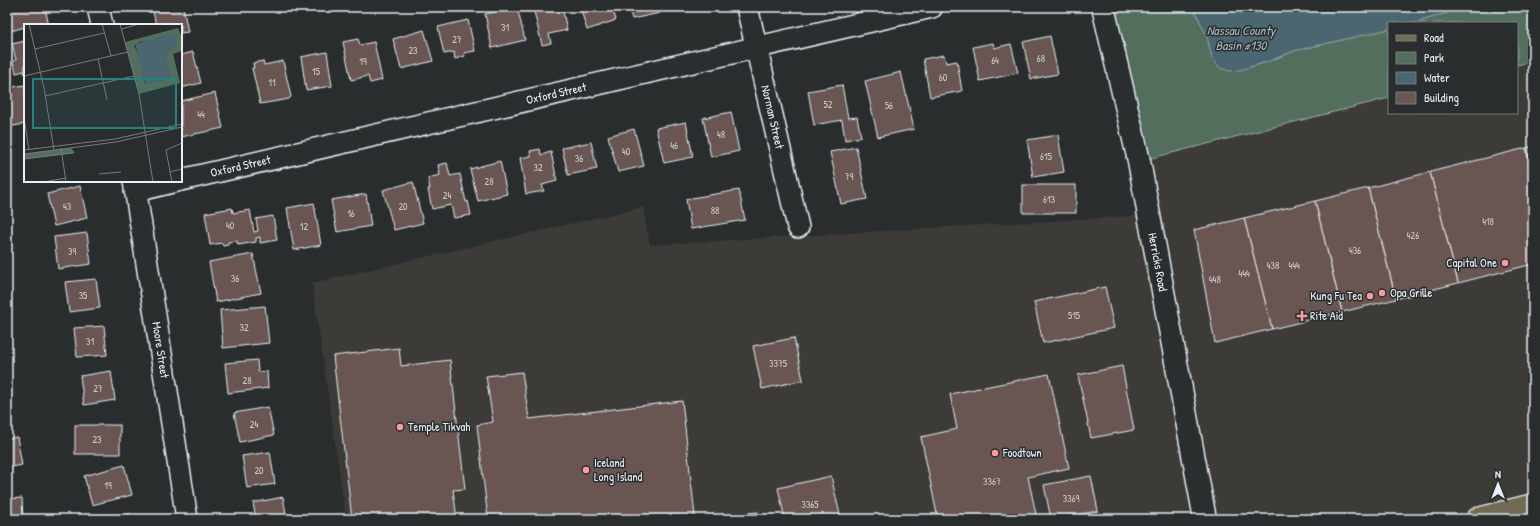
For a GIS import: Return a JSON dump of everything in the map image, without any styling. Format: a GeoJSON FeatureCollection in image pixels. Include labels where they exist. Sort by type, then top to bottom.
{"type":"FeatureCollection","features":[{"type":"Feature","properties":{"kind":"main road","name":"Herricks Road"},"geometry":{"type":"LineString","coordinates":[[1103,7],[1139,162],[1204,519]]}},
{"type":"Feature","properties":{"kind":"main road"},"geometry":{"type":"LineString","coordinates":[[1478,519],[1533,505]]}},
{"type":"Feature","properties":{"kind":"street"},"geometry":{"type":"LineString","coordinates":[[98,7],[102,24]]}},
{"type":"Feature","properties":{"kind":"street","name":"Norman Street"},"geometry":{"type":"LineString","coordinates":[[747,7],[798,227]]}},
{"type":"Feature","properties":{"kind":"street","name":"Oxford Street"},"geometry":{"type":"LineString","coordinates":[[182,180],[932,7]]}},
{"type":"Feature","properties":{"kind":"street"},"geometry":{"type":"LineString","coordinates":[[134,186],[168,182]]}},
{"type":"Feature","properties":{"kind":"street","name":"Moore Street"},"geometry":{"type":"LineString","coordinates":[[134,186],[187,519]]}},
{"type":"Feature","properties":{"kind":"shaded area"},"geometry":{"type":"Polygon","coordinates":[[[1533,61],[1533,519],[346,519],[312,283],[643,207],[650,245],[1148,215],[1140,161],[1388,98],[1388,114],[1518,114],[1518,65],[1533,61]]]}},
{"type":"Feature","properties":{"kind":"green space"},"geometry":{"type":"Polygon","coordinates":[[[1106,7],[1193,7],[1207,36],[1212,58],[1239,70],[1267,62],[1294,51],[1388,29],[1388,98],[1140,161],[1106,7]]]}},
{"type":"Feature","properties":{"kind":"green space"},"geometry":{"type":"Polygon","coordinates":[[[1465,7],[1533,7],[1533,61],[1518,65],[1518,22],[1418,22],[1465,7]]]}},
{"type":"Feature","properties":{"kind":"water","name":"Nassau County Basin #130"},"geometry":{"type":"Polygon","coordinates":[[[1193,7],[1465,7],[1418,22],[1388,22],[1388,29],[1294,51],[1267,62],[1239,70],[1229,71],[1220,68],[1212,58],[1207,36],[1193,7]]]}},
{"type":"Feature","properties":{"kind":"building"},"geometry":{"type":"Polygon","coordinates":[[[7,7],[45,7],[48,22],[24,24],[24,27],[7,32],[7,7]]]}},
{"type":"Feature","properties":{"kind":"building"},"geometry":{"type":"Polygon","coordinates":[[[152,7],[183,7],[188,32],[182,33],[182,24],[156,24],[152,7]]]}},
{"type":"Feature","properties":{"kind":"building"},"geometry":{"type":"Polygon","coordinates":[[[517,7],[525,40],[492,48],[485,14],[517,7]]]}},
{"type":"Feature","properties":{"kind":"building"},"geometry":{"type":"Polygon","coordinates":[[[533,7],[562,7],[567,30],[549,34],[551,43],[542,45],[533,7]]]}},
{"type":"Feature","properties":{"kind":"building"},"geometry":{"type":"Polygon","coordinates":[[[580,7],[612,7],[616,20],[587,30],[580,7]]]}},
{"type":"Feature","properties":{"kind":"building"},"geometry":{"type":"Polygon","coordinates":[[[629,7],[659,7],[660,13],[632,19],[629,7]]]}},
{"type":"Feature","properties":{"kind":"building"},"geometry":{"type":"Polygon","coordinates":[[[468,20],[475,51],[464,53],[465,56],[455,59],[454,52],[444,54],[438,27],[468,20]]]}},
{"type":"Feature","properties":{"kind":"building"},"geometry":{"type":"Polygon","coordinates":[[[424,30],[433,61],[401,69],[393,39],[424,30]]]}},
{"type":"Feature","properties":{"kind":"building"},"geometry":{"type":"Polygon","coordinates":[[[1050,36],[1058,74],[1031,79],[1023,42],[1050,36]]]}},
{"type":"Feature","properties":{"kind":"building"},"geometry":{"type":"Polygon","coordinates":[[[358,39],[360,45],[374,42],[382,80],[370,83],[368,76],[351,80],[343,42],[358,39]]]}},
{"type":"Feature","properties":{"kind":"building"},"geometry":{"type":"Polygon","coordinates":[[[24,41],[24,71],[16,73],[13,61],[16,60],[12,44],[24,41]]]}},
{"type":"Feature","properties":{"kind":"building"},"geometry":{"type":"Polygon","coordinates":[[[993,43],[994,48],[1011,44],[1018,73],[980,81],[973,47],[993,43]]]}},
{"type":"Feature","properties":{"kind":"building"},"geometry":{"type":"Polygon","coordinates":[[[193,52],[201,83],[182,88],[182,55],[193,52]]]}},
{"type":"Feature","properties":{"kind":"building"},"geometry":{"type":"Polygon","coordinates":[[[327,52],[332,86],[306,90],[301,57],[327,52]]]}},
{"type":"Feature","properties":{"kind":"building"},"geometry":{"type":"Polygon","coordinates":[[[944,55],[946,63],[957,61],[962,91],[930,97],[923,59],[944,55]]]}},
{"type":"Feature","properties":{"kind":"building"},"geometry":{"type":"Polygon","coordinates":[[[263,61],[264,65],[283,61],[291,97],[289,99],[260,104],[252,68],[254,68],[253,63],[263,61]]]}},
{"type":"Feature","properties":{"kind":"building"},"geometry":{"type":"Polygon","coordinates":[[[901,72],[914,129],[878,137],[865,81],[901,72]]]}},
{"type":"Feature","properties":{"kind":"building"},"geometry":{"type":"Polygon","coordinates":[[[24,85],[24,124],[7,127],[7,88],[24,85]]]}},
{"type":"Feature","properties":{"kind":"building"},"geometry":{"type":"Polygon","coordinates":[[[842,85],[848,118],[857,117],[861,137],[845,140],[842,120],[814,125],[808,91],[842,85]]]}},
{"type":"Feature","properties":{"kind":"building"},"geometry":{"type":"Polygon","coordinates":[[[215,93],[223,128],[182,137],[182,101],[215,93]]]}},
{"type":"Feature","properties":{"kind":"building"},"geometry":{"type":"Polygon","coordinates":[[[731,112],[739,151],[711,157],[703,118],[731,112]]]}},
{"type":"Feature","properties":{"kind":"building"},"geometry":{"type":"Polygon","coordinates":[[[686,122],[693,157],[664,163],[656,128],[686,122]]]}},
{"type":"Feature","properties":{"kind":"building"},"geometry":{"type":"Polygon","coordinates":[[[634,129],[644,166],[618,172],[608,136],[634,129]]]}},
{"type":"Feature","properties":{"kind":"building"},"geometry":{"type":"Polygon","coordinates":[[[1058,135],[1064,172],[1033,177],[1027,140],[1058,135]]]}},
{"type":"Feature","properties":{"kind":"building"},"geometry":{"type":"Polygon","coordinates":[[[591,142],[597,169],[568,175],[562,148],[591,142]]]}},
{"type":"Feature","properties":{"kind":"building"},"geometry":{"type":"Polygon","coordinates":[[[1533,146],[1533,178],[1526,148],[1533,146]]]}},
{"type":"Feature","properties":{"kind":"building"},"geometry":{"type":"Polygon","coordinates":[[[856,147],[867,199],[841,204],[830,152],[856,147]]]}},
{"type":"Feature","properties":{"kind":"building"},"geometry":{"type":"Polygon","coordinates":[[[1526,148],[1533,178],[1533,264],[1458,283],[1430,172],[1526,148]]]}},
{"type":"Feature","properties":{"kind":"building"},"geometry":{"type":"Polygon","coordinates":[[[540,149],[541,155],[551,152],[557,181],[542,185],[544,191],[526,194],[520,158],[531,156],[530,151],[540,149]]]}},
{"type":"Feature","properties":{"kind":"building"},"geometry":{"type":"Polygon","coordinates":[[[500,161],[507,194],[478,201],[470,169],[500,161]]]}},
{"type":"Feature","properties":{"kind":"building"},"geometry":{"type":"Polygon","coordinates":[[[447,163],[450,176],[460,174],[466,202],[468,201],[471,215],[454,218],[451,205],[432,209],[428,189],[430,189],[428,178],[440,175],[438,165],[447,163]]]}},
{"type":"Feature","properties":{"kind":"building"},"geometry":{"type":"Polygon","coordinates":[[[1430,172],[1458,283],[1396,299],[1368,188],[1430,172]]]}},
{"type":"Feature","properties":{"kind":"building"},"geometry":{"type":"Polygon","coordinates":[[[413,182],[423,223],[394,230],[383,190],[413,182]]]}},
{"type":"Feature","properties":{"kind":"building"},"geometry":{"type":"Polygon","coordinates":[[[1023,185],[1076,185],[1076,213],[1023,213],[1023,185]]]}},
{"type":"Feature","properties":{"kind":"building"},"geometry":{"type":"Polygon","coordinates":[[[80,186],[87,218],[54,226],[47,194],[80,186]]]}},
{"type":"Feature","properties":{"kind":"building"},"geometry":{"type":"Polygon","coordinates":[[[1368,188],[1396,299],[1342,312],[1315,201],[1368,188]]]}},
{"type":"Feature","properties":{"kind":"building"},"geometry":{"type":"Polygon","coordinates":[[[739,190],[745,220],[691,229],[686,199],[739,190]]]}},
{"type":"Feature","properties":{"kind":"building"},"geometry":{"type":"Polygon","coordinates":[[[366,194],[371,226],[337,232],[331,200],[366,194]]]}},
{"type":"Feature","properties":{"kind":"building"},"geometry":{"type":"Polygon","coordinates":[[[1315,201],[1342,312],[1272,329],[1244,218],[1315,201]]]}},
{"type":"Feature","properties":{"kind":"building"},"geometry":{"type":"Polygon","coordinates":[[[314,203],[321,245],[294,250],[287,208],[314,203]]]}},
{"type":"Feature","properties":{"kind":"building"},"geometry":{"type":"Polygon","coordinates":[[[232,208],[233,213],[250,210],[254,232],[258,231],[256,219],[273,216],[277,240],[260,243],[260,237],[256,238],[256,242],[238,245],[237,241],[228,242],[228,245],[223,246],[222,243],[210,245],[205,213],[232,208]]]}},
{"type":"Feature","properties":{"kind":"building"},"geometry":{"type":"Polygon","coordinates":[[[1244,218],[1272,329],[1215,343],[1194,230],[1244,218]]]}},
{"type":"Feature","properties":{"kind":"building"},"geometry":{"type":"Polygon","coordinates":[[[87,233],[91,264],[58,269],[54,237],[87,233]]]}},
{"type":"Feature","properties":{"kind":"building"},"geometry":{"type":"Polygon","coordinates":[[[253,254],[261,293],[216,302],[209,262],[253,254]]]}},
{"type":"Feature","properties":{"kind":"building"},"geometry":{"type":"Polygon","coordinates":[[[96,279],[100,308],[69,312],[65,282],[96,279]]]}},
{"type":"Feature","properties":{"kind":"building"},"geometry":{"type":"Polygon","coordinates":[[[1105,287],[1114,328],[1043,343],[1034,302],[1105,287]]]}},
{"type":"Feature","properties":{"kind":"building"},"geometry":{"type":"Polygon","coordinates":[[[265,306],[269,343],[223,348],[220,310],[265,306]]]}},
{"type":"Feature","properties":{"kind":"building"},"geometry":{"type":"Polygon","coordinates":[[[104,326],[107,355],[77,357],[74,328],[104,326]]]}},
{"type":"Feature","properties":{"kind":"building"},"geometry":{"type":"Polygon","coordinates":[[[794,338],[803,380],[762,389],[753,346],[794,338]]]}},
{"type":"Feature","properties":{"kind":"building","name":"Temple Tikvah"},"geometry":{"type":"Polygon","coordinates":[[[399,348],[401,366],[450,360],[465,489],[453,490],[457,519],[352,519],[333,356],[399,348]]]}},
{"type":"Feature","properties":{"kind":"building"},"geometry":{"type":"Polygon","coordinates":[[[257,360],[258,372],[267,371],[268,388],[228,393],[225,363],[257,360]]]}},
{"type":"Feature","properties":{"kind":"building"},"geometry":{"type":"Polygon","coordinates":[[[1122,366],[1134,430],[1091,438],[1078,375],[1122,366]]]}},
{"type":"Feature","properties":{"kind":"building"},"geometry":{"type":"Polygon","coordinates":[[[111,371],[115,400],[84,405],[80,376],[111,371]]]}},
{"type":"Feature","properties":{"kind":"building","name":"Iceland Long Island"},"geometry":{"type":"Polygon","coordinates":[[[522,372],[529,419],[682,401],[695,516],[680,519],[488,519],[477,425],[493,422],[486,376],[522,372]]]}},
{"type":"Feature","properties":{"kind":"building","name":"Foodtown"},"geometry":{"type":"Polygon","coordinates":[[[1049,374],[1069,468],[1028,477],[1037,519],[938,519],[921,437],[957,429],[950,394],[1049,374]]]}},
{"type":"Feature","properties":{"kind":"building"},"geometry":{"type":"Polygon","coordinates":[[[268,407],[274,435],[240,442],[234,413],[268,407]]]}},
{"type":"Feature","properties":{"kind":"building"},"geometry":{"type":"Polygon","coordinates":[[[75,425],[120,425],[120,454],[75,454],[75,425]]]}},
{"type":"Feature","properties":{"kind":"building"},"geometry":{"type":"Polygon","coordinates":[[[17,437],[22,465],[7,468],[7,439],[17,437]]]}},
{"type":"Feature","properties":{"kind":"building"},"geometry":{"type":"Polygon","coordinates":[[[270,452],[275,484],[247,488],[242,456],[270,452]]]}},
{"type":"Feature","properties":{"kind":"building"},"geometry":{"type":"Polygon","coordinates":[[[124,465],[132,495],[92,505],[84,476],[124,465]]]}},
{"type":"Feature","properties":{"kind":"building"},"geometry":{"type":"Polygon","coordinates":[[[831,476],[841,519],[785,519],[778,488],[831,476]]]}},
{"type":"Feature","properties":{"kind":"building"},"geometry":{"type":"Polygon","coordinates":[[[1091,476],[1098,511],[1051,519],[1044,485],[1091,476]]]}},
{"type":"Feature","properties":{"kind":"building"},"geometry":{"type":"Polygon","coordinates":[[[283,497],[287,519],[256,519],[253,503],[283,497]]]}},
{"type":"Feature","properties":{"kind":"building"},"geometry":{"type":"Polygon","coordinates":[[[22,498],[23,518],[7,519],[7,499],[22,498]]]}},
{"type":"Feature","properties":{"kind":"building"},"geometry":{"type":"Polygon","coordinates":[[[758,512],[759,519],[725,519],[725,515],[758,512]]]}},
{"type":"Feature","properties":{"kind":"building"},"geometry":{"type":"Polygon","coordinates":[[[131,514],[132,519],[90,519],[131,514]]]}},
{"type":"Feature","properties":{"kind":"place","name":"Capital One"},"geometry":{"type":"Point","coordinates":[1505,263]}},
{"type":"Feature","properties":{"kind":"place","name":"Opa Grille"},"geometry":{"type":"Point","coordinates":[1382,293]}},
{"type":"Feature","properties":{"kind":"place","name":"Kung Fu Tea"},"geometry":{"type":"Point","coordinates":[1370,296]}},
{"type":"Feature","properties":{"kind":"place","name":"Rite Aid"},"geometry":{"type":"Point","coordinates":[1302,316]}},
{"type":"Feature","properties":{"kind":"place","name":"Temple Tikvah"},"geometry":{"type":"Point","coordinates":[400,427]}},
{"type":"Feature","properties":{"kind":"place","name":"Foodtown"},"geometry":{"type":"Point","coordinates":[995,453]}},
{"type":"Feature","properties":{"kind":"place","name":"Iceland Long Island"},"geometry":{"type":"Point","coordinates":[586,470]}}]}
